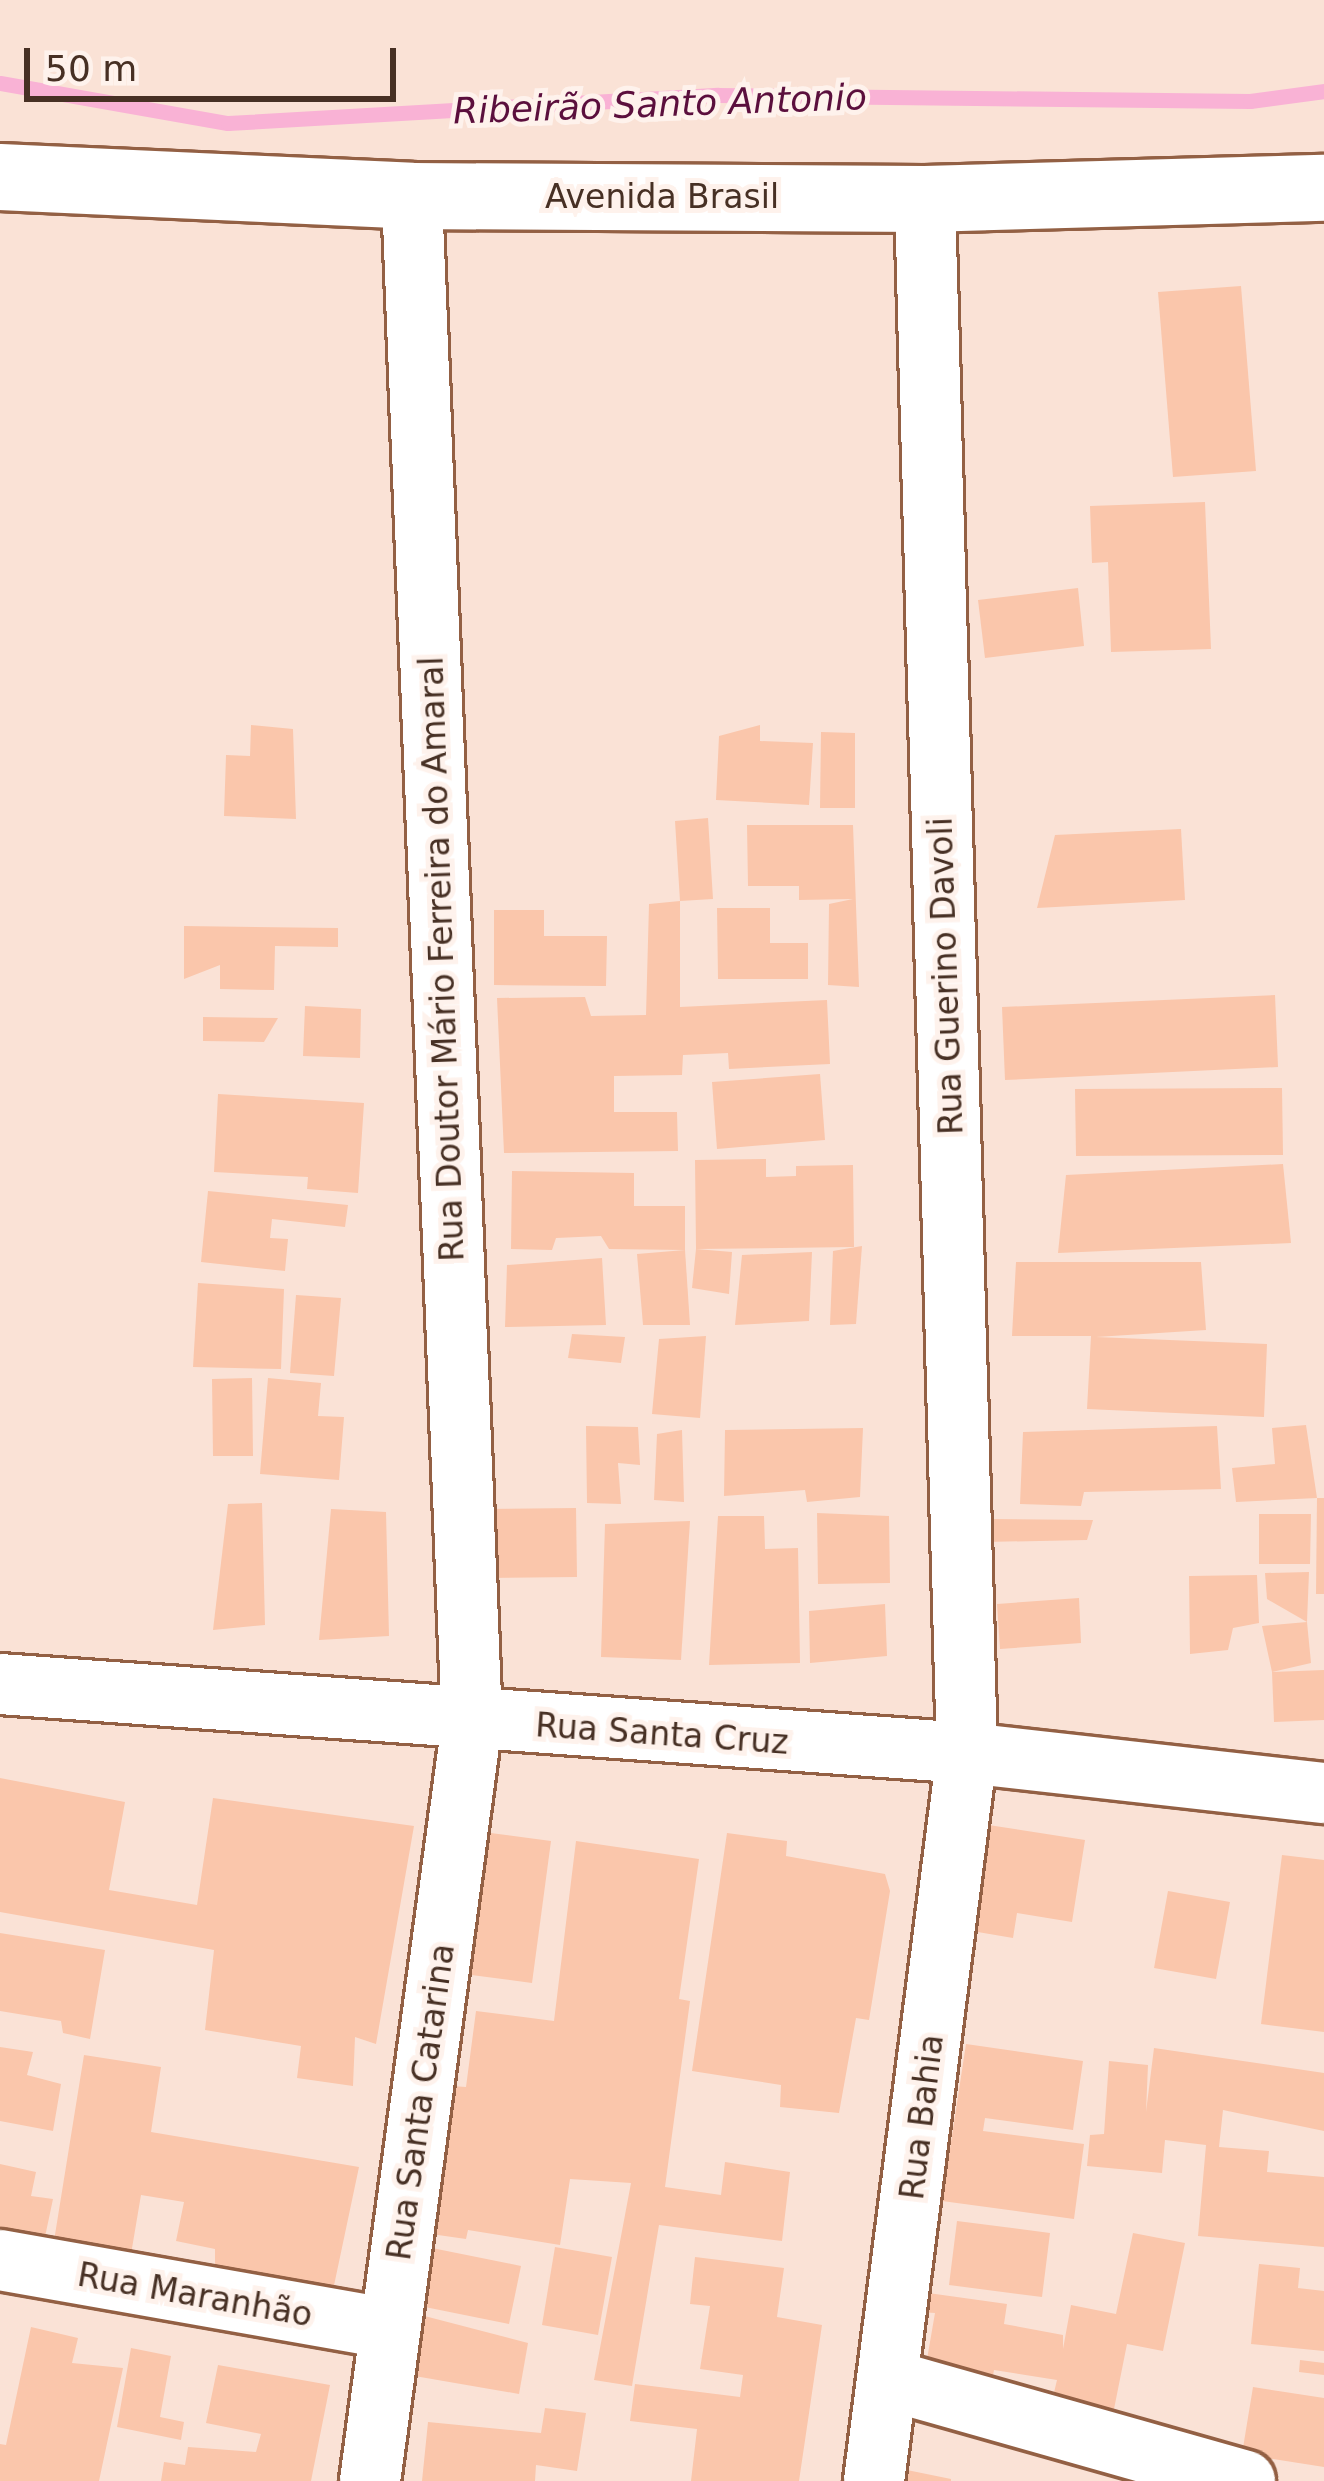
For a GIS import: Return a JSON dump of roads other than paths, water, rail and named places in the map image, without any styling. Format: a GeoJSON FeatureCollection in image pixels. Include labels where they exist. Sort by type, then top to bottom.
{"type":"FeatureCollection","features":[{"type":"Feature","properties":{"kind":"main road","name":"Avenida Brasil"},"geometry":{"type":"LineString","coordinates":[[0,177],[412,196],[925,199],[1324,188]]}},
{"type":"Feature","properties":{"kind":"street","name":"Rua Doutor Mário Ferreira do Amaral"},"geometry":{"type":"LineString","coordinates":[[412,196],[472,1723]]}},
{"type":"Feature","properties":{"kind":"street","name":"Rua Guerino Davoli"},"geometry":{"type":"LineString","coordinates":[[925,199],[967,1753]]}},
{"type":"Feature","properties":{"kind":"street","name":"Rua Santa Cruz"},"geometry":{"type":"LineString","coordinates":[[0,1684],[472,1723],[967,1753],[1324,1793]]}},
{"type":"Feature","properties":{"kind":"street","name":"Rua Santa Catarina"},"geometry":{"type":"LineString","coordinates":[[370,2481],[472,1723]]}},
{"type":"Feature","properties":{"kind":"street","name":"Rua Bahia"},"geometry":{"type":"LineString","coordinates":[[874,2481],[967,1753]]}},
{"type":"Feature","properties":{"kind":"street","name":"Rua Maranhão"},"geometry":{"type":"LineString","coordinates":[[0,2260],[390,2329]]}},
{"type":"Feature","properties":{"kind":"street"},"geometry":{"type":"LineString","coordinates":[[890,2380],[1245,2481]]}},
{"type":"Feature","properties":{"kind":"waterway","name":"Ribeirão Santo Antonio"},"geometry":{"type":"LineString","coordinates":[[0,83],[228,123],[718,95],[1250,101],[1324,91]]}}]}
